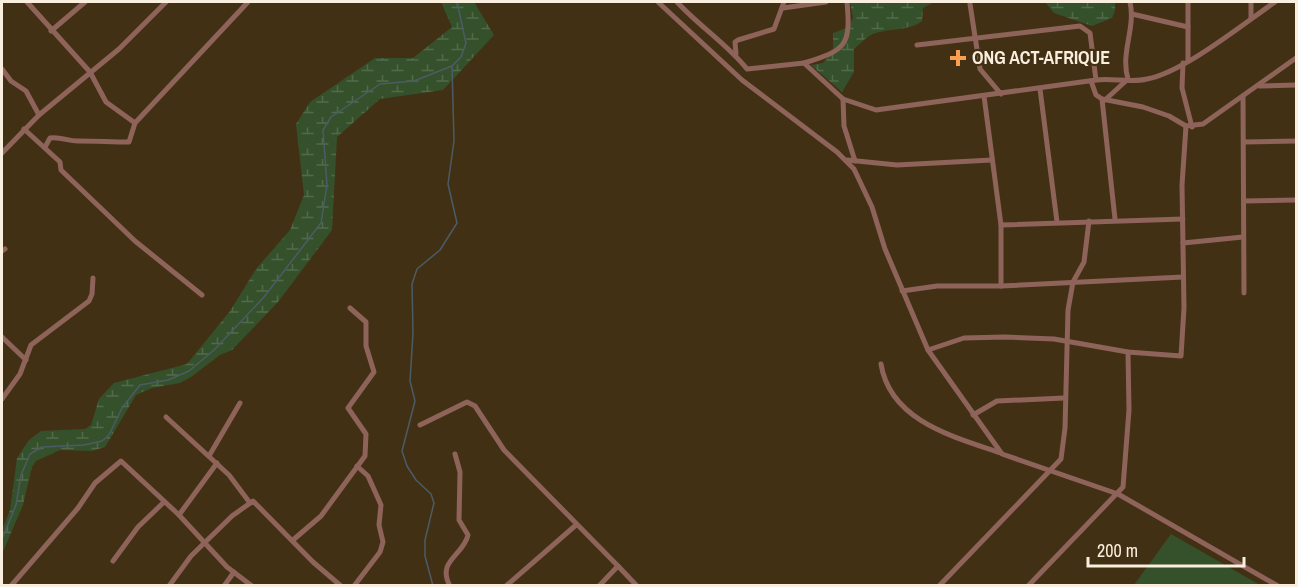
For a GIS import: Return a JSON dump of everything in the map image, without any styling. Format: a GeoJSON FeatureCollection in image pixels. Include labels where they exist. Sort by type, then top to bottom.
{"type":"FeatureCollection","features":[{"type":"Feature","properties":{"kind":"street"},"geometry":{"type":"LineString","coordinates":[[27,2],[90,72],[106,102],[135,123]]}},
{"type":"Feature","properties":{"kind":"street"},"geometry":{"type":"LineString","coordinates":[[51,31],[85,2]]}},
{"type":"Feature","properties":{"kind":"street"},"geometry":{"type":"LineString","coordinates":[[2,150],[39,115],[119,49],[166,2]]}},
{"type":"Feature","properties":{"kind":"street"},"geometry":{"type":"LineString","coordinates":[[45,147],[50,138],[58,136],[79,142],[97,139],[116,143],[129,142],[135,123],[248,2]]}},
{"type":"Feature","properties":{"kind":"street"},"geometry":{"type":"LineString","coordinates":[[658,2],[742,80],[848,160],[868,197],[902,291],[928,350],[1002,454]]}},
{"type":"Feature","properties":{"kind":"street"},"geometry":{"type":"LineString","coordinates":[[677,2],[710,34],[736,54],[747,69]]}},
{"type":"Feature","properties":{"kind":"street"},"geometry":{"type":"LineString","coordinates":[[736,54],[736,41],[772,30],[783,5],[826,2]]}},
{"type":"Feature","properties":{"kind":"street"},"geometry":{"type":"LineString","coordinates":[[747,69],[804,63],[842,48],[848,36],[846,2]]}},
{"type":"Feature","properties":{"kind":"street"},"geometry":{"type":"LineString","coordinates":[[1128,79],[1124,64],[1132,14],[1130,2]]}},
{"type":"Feature","properties":{"kind":"street"},"geometry":{"type":"LineString","coordinates":[[928,350],[964,338],[1066,341],[1128,352],[1181,356],[1183,219],[1189,127],[1182,88],[1186,62],[1188,2]]}},
{"type":"Feature","properties":{"kind":"street"},"geometry":{"type":"LineString","coordinates":[[1251,2],[1251,18]]}},
{"type":"Feature","properties":{"kind":"street"},"geometry":{"type":"LineString","coordinates":[[804,63],[843,99],[866,108],[885,110],[1093,80],[1151,79],[1186,62],[1275,2]]}},
{"type":"Feature","properties":{"kind":"street"},"geometry":{"type":"LineString","coordinates":[[970,4],[980,69],[1001,94]]}},
{"type":"Feature","properties":{"kind":"street"},"geometry":{"type":"LineString","coordinates":[[1132,14],[1188,27]]}},
{"type":"Feature","properties":{"kind":"street"},"geometry":{"type":"LineString","coordinates":[[917,45],[1084,27],[1090,33],[1096,95],[1103,99],[1139,106],[1169,116],[1189,127],[1203,124],[1296,58]]}},
{"type":"Feature","properties":{"kind":"street"},"geometry":{"type":"LineString","coordinates":[[2,69],[11,81],[26,91],[39,115]]}},
{"type":"Feature","properties":{"kind":"street"},"geometry":{"type":"LineString","coordinates":[[742,80],[747,69]]}},
{"type":"Feature","properties":{"kind":"street"},"geometry":{"type":"LineString","coordinates":[[1103,99],[1128,79]]}},
{"type":"Feature","properties":{"kind":"street"},"geometry":{"type":"LineString","coordinates":[[1257,86],[1296,85]]}},
{"type":"Feature","properties":{"kind":"street"},"geometry":{"type":"LineString","coordinates":[[1040,89],[1056,222]]}},
{"type":"Feature","properties":{"kind":"street"},"geometry":{"type":"LineString","coordinates":[[984,96],[1001,225],[1001,286]]}},
{"type":"Feature","properties":{"kind":"street"},"geometry":{"type":"LineString","coordinates":[[1242,96],[1244,293]]}},
{"type":"Feature","properties":{"kind":"street"},"geometry":{"type":"LineString","coordinates":[[843,99],[844,126],[855,161]]}},
{"type":"Feature","properties":{"kind":"street"},"geometry":{"type":"LineString","coordinates":[[1103,99],[1115,219]]}},
{"type":"Feature","properties":{"kind":"street"},"geometry":{"type":"LineString","coordinates":[[24,129],[61,163],[61,170],[129,236],[202,295]]}},
{"type":"Feature","properties":{"kind":"street"},"geometry":{"type":"LineString","coordinates":[[1244,142],[1296,141]]}},
{"type":"Feature","properties":{"kind":"street"},"geometry":{"type":"LineString","coordinates":[[848,160],[897,165],[992,160]]}},
{"type":"Feature","properties":{"kind":"street"},"geometry":{"type":"LineString","coordinates":[[1244,201],[1296,200]]}},
{"type":"Feature","properties":{"kind":"street"},"geometry":{"type":"LineString","coordinates":[[1001,225],[1115,219],[1146,221],[1183,219]]}},
{"type":"Feature","properties":{"kind":"street"},"geometry":{"type":"LineString","coordinates":[[939,585],[1061,459],[1064,446],[1066,341],[1073,282],[1084,262],[1089,221]]}},
{"type":"Feature","properties":{"kind":"street"},"geometry":{"type":"LineString","coordinates":[[1183,243],[1243,237]]}},
{"type":"Feature","properties":{"kind":"street"},"geometry":{"type":"LineString","coordinates":[[902,291],[938,286],[1001,286],[1183,277]]}},
{"type":"Feature","properties":{"kind":"street"},"geometry":{"type":"LineString","coordinates":[[2,399],[20,374],[28,349],[39,338],[89,301],[93,278]]}},
{"type":"Feature","properties":{"kind":"street"},"geometry":{"type":"LineString","coordinates":[[293,540],[321,516],[365,456],[366,434],[348,408],[374,372],[366,346],[366,322],[350,308]]}},
{"type":"Feature","properties":{"kind":"street"},"geometry":{"type":"LineString","coordinates":[[2,337],[26,360]]}},
{"type":"Feature","properties":{"kind":"street"},"geometry":{"type":"LineString","coordinates":[[1028,585],[1118,494],[1122,487],[1128,447],[1128,352]]}},
{"type":"Feature","properties":{"kind":"street"},"geometry":{"type":"LineString","coordinates":[[881,364],[888,387],[907,411],[940,431],[1050,472],[1118,494],[1278,585]]}},
{"type":"Feature","properties":{"kind":"street"},"geometry":{"type":"LineString","coordinates":[[973,415],[997,400],[1065,398]]}},
{"type":"Feature","properties":{"kind":"street"},"geometry":{"type":"LineString","coordinates":[[420,425],[467,402],[475,406],[504,450],[637,585]]}},
{"type":"Feature","properties":{"kind":"street"},"geometry":{"type":"LineString","coordinates":[[209,456],[240,403]]}},
{"type":"Feature","properties":{"kind":"street"},"geometry":{"type":"LineString","coordinates":[[166,417],[217,464],[250,503]]}},
{"type":"Feature","properties":{"kind":"street"},"geometry":{"type":"LineString","coordinates":[[450,585],[446,566],[467,540],[468,535],[459,520],[460,472],[454,454]]}},
{"type":"Feature","properties":{"kind":"street"},"geometry":{"type":"LineString","coordinates":[[11,585],[78,508],[95,483],[121,461],[179,515],[234,572],[252,585]]}},
{"type":"Feature","properties":{"kind":"street"},"geometry":{"type":"LineString","coordinates":[[179,515],[217,464]]}},
{"type":"Feature","properties":{"kind":"street"},"geometry":{"type":"LineString","coordinates":[[354,585],[380,552],[382,542],[381,505],[368,476],[357,466]]}},
{"type":"Feature","properties":{"kind":"street"},"geometry":{"type":"LineString","coordinates":[[169,585],[205,542],[232,516],[253,501],[313,562],[341,585]]}},
{"type":"Feature","properties":{"kind":"street"},"geometry":{"type":"LineString","coordinates":[[113,561],[138,527],[164,502]]}},
{"type":"Feature","properties":{"kind":"street"},"geometry":{"type":"LineString","coordinates":[[506,585],[576,525]]}},
{"type":"Feature","properties":{"kind":"street"},"geometry":{"type":"LineString","coordinates":[[598,585],[618,566]]}},
{"type":"Feature","properties":{"kind":"street"},"geometry":{"type":"LineString","coordinates":[[224,585],[234,572]]}},
{"type":"Feature","properties":{"kind":"green space"},"geometry":{"type":"Polygon","coordinates":[[[441,2],[474,2],[494,35],[443,90],[380,99],[337,137],[332,230],[278,302],[232,350],[220,355],[191,377],[180,383],[152,388],[136,395],[105,447],[92,451],[60,450],[36,461],[32,467],[23,505],[2,554],[2,530],[10,510],[17,458],[29,440],[41,431],[85,429],[91,425],[99,399],[114,383],[187,364],[230,311],[256,269],[290,230],[304,195],[296,124],[310,102],[375,58],[413,58],[452,27],[441,2]]]}},
{"type":"Feature","properties":{"kind":"green space"},"geometry":{"type":"Polygon","coordinates":[[[850,2],[934,2],[923,8],[922,21],[917,24],[873,34],[854,49],[854,72],[842,92],[811,65],[823,63],[833,50],[833,33],[847,28],[853,18],[850,2]]]}},
{"type":"Feature","properties":{"kind":"green space"},"geometry":{"type":"Polygon","coordinates":[[[1045,2],[1115,2],[1115,11],[1112,18],[1092,26],[1054,13],[1045,2]]]}},
{"type":"Feature","properties":{"kind":"green space"},"geometry":{"type":"Polygon","coordinates":[[[1171,534],[1260,585],[1134,585],[1171,534]]]}},
{"type":"Feature","properties":{"kind":"waterway"},"geometry":{"type":"LineString","coordinates":[[2,539],[16,505],[21,475],[30,454],[42,447],[84,445],[102,441],[109,435],[122,408],[140,385],[168,380],[189,371],[214,350],[264,297],[321,223],[327,185],[323,130],[331,117],[380,84],[414,81],[452,66],[461,57],[466,43],[457,2]]}},
{"type":"Feature","properties":{"kind":"waterway"},"geometry":{"type":"LineString","coordinates":[[433,586],[425,556],[425,540],[434,503],[431,494],[416,480],[407,466],[402,451],[415,401],[410,381],[413,333],[412,284],[417,269],[440,250],[457,223],[448,184],[454,141],[452,66]]}},
{"type":"Feature","properties":{"kind":"place","name":"ONG ACT-AFRIQUE"},"geometry":{"type":"Point","coordinates":[958,58]}}]}
